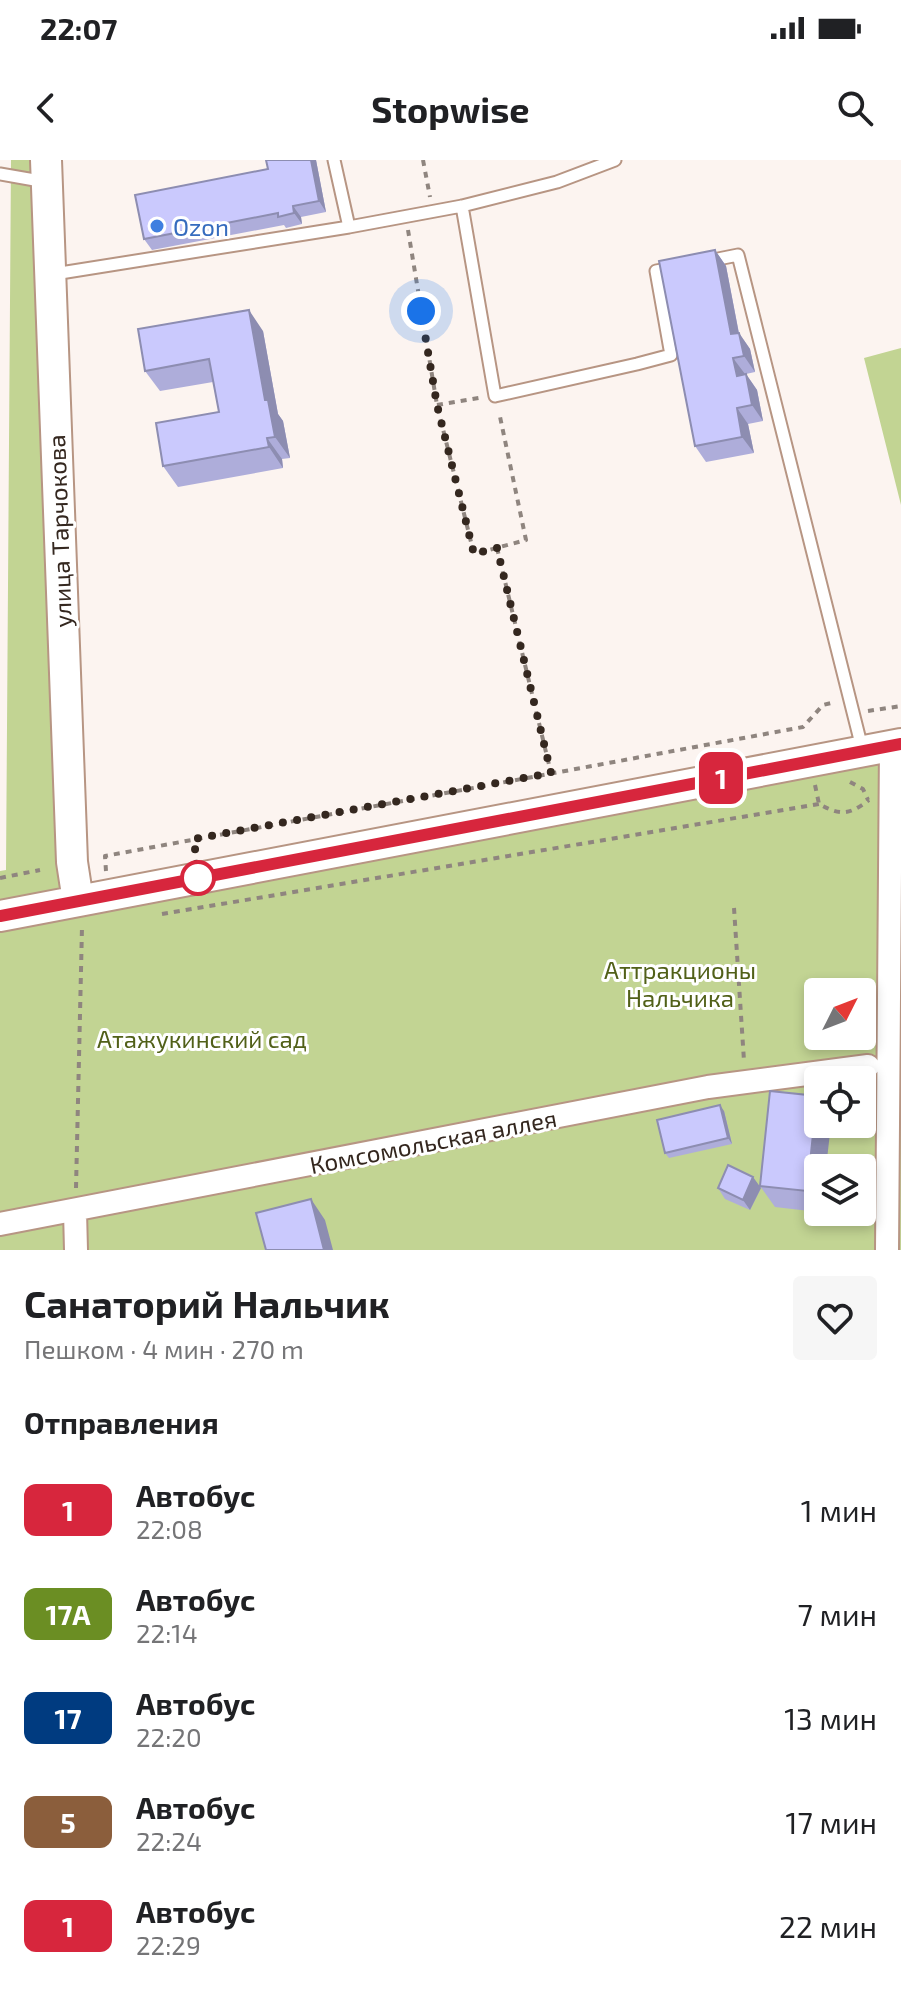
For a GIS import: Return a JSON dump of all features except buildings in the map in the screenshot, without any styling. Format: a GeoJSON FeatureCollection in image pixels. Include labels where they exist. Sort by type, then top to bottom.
{"type":"FeatureCollection","features":[{"type":"Feature","properties":{"kind":"street","name":"улица Тарчокова"},"geometry":{"type":"LineString","coordinates":[[46,171],[72,862],[80,914]]}},
{"type":"Feature","properties":{"kind":"street"},"geometry":{"type":"LineString","coordinates":[[0,916],[80,914],[885,747],[887,1250]]}},
{"type":"Feature","properties":{"kind":"street","name":"Комсомольская аллея"},"geometry":{"type":"LineString","coordinates":[[0,1224],[708,1087],[804,1074]]}},
{"type":"Feature","properties":{"kind":"street"},"geometry":{"type":"LineString","coordinates":[[75,1211],[76,1250]]}},
{"type":"Feature","properties":{"kind":"lane"},"geometry":{"type":"LineString","coordinates":[[334,160],[349,227]]}},
{"type":"Feature","properties":{"kind":"lane"},"geometry":{"type":"LineString","coordinates":[[49,275],[462,206],[557,182],[615,160]]}},
{"type":"Feature","properties":{"kind":"lane"},"geometry":{"type":"LineString","coordinates":[[0,174],[46,171]]}},
{"type":"Feature","properties":{"kind":"lane"},"geometry":{"type":"LineString","coordinates":[[462,206],[495,396],[671,355],[656,271],[683,265]]}},
{"type":"Feature","properties":{"kind":"lane"},"geometry":{"type":"LineString","coordinates":[[697,263],[738,255],[885,747]]}},
{"type":"Feature","properties":{"kind":"path"},"geometry":{"type":"LineString","coordinates":[[423,160],[432,211]]}},
{"type":"Feature","properties":{"kind":"path"},"geometry":{"type":"LineString","coordinates":[[406,216],[437,405],[474,554],[526,540],[495,396],[437,405]]}},
{"type":"Feature","properties":{"kind":"path"},"geometry":{"type":"LineString","coordinates":[[497,548],[551,773]]}},
{"type":"Feature","properties":{"kind":"path"},"geometry":{"type":"LineString","coordinates":[[106,873],[105,856],[778,731]]}},
{"type":"Feature","properties":{"kind":"path"},"geometry":{"type":"LineString","coordinates":[[814,779],[819,804]]}},
{"type":"Feature","properties":{"kind":"path"},"geometry":{"type":"LineString","coordinates":[[837,782],[851,782],[863,789],[868,801]]}},
{"type":"Feature","properties":{"kind":"path"},"geometry":{"type":"LineString","coordinates":[[816,788],[827,785]]}},
{"type":"Feature","properties":{"kind":"path"},"geometry":{"type":"LineString","coordinates":[[157,915],[819,804],[835,813],[854,812],[875,796]]}},
{"type":"Feature","properties":{"kind":"path"},"geometry":{"type":"LineString","coordinates":[[0,878],[40,870]]}},
{"type":"Feature","properties":{"kind":"path"},"geometry":{"type":"LineString","coordinates":[[734,908],[745,1082]]}},
{"type":"Feature","properties":{"kind":"path"},"geometry":{"type":"LineString","coordinates":[[75,1211],[80,914]]}},
{"type":"Feature","properties":{"kind":"green space"},"geometry":{"type":"Polygon","coordinates":[[[11,160],[46,160],[78,901],[901,744],[901,1250],[0,1250],[0,871],[6,870],[11,160]]]}},
{"type":"Feature","properties":{"kind":"green space"},"geometry":{"type":"Polygon","coordinates":[[[901,348],[901,505],[864,358],[901,348]]]}},
{"type":"Feature","properties":{"kind":"bus line","name":"1"},"geometry":{"type":"LineString","coordinates":[[0,916],[901,744]]}},
{"type":"Feature","properties":{"kind":"place","name":"Ozon"},"geometry":{"type":"Point","coordinates":[157,226]}},
{"type":"Feature","properties":{"kind":"route"},"geometry":{"type":"LineString","coordinates":[[198,878],[194,839],[551,773],[497,548],[474,554],[437,405],[421,311]]}},
{"type":"Feature","properties":{"kind":"park label","name":"Аттракционы Нальчика"},"geometry":{"type":"Point","coordinates":[680,983]}},
{"type":"Feature","properties":{"kind":"park label","name":"Атажукинский сад"},"geometry":{"type":"Point","coordinates":[202,1038]}}]}
